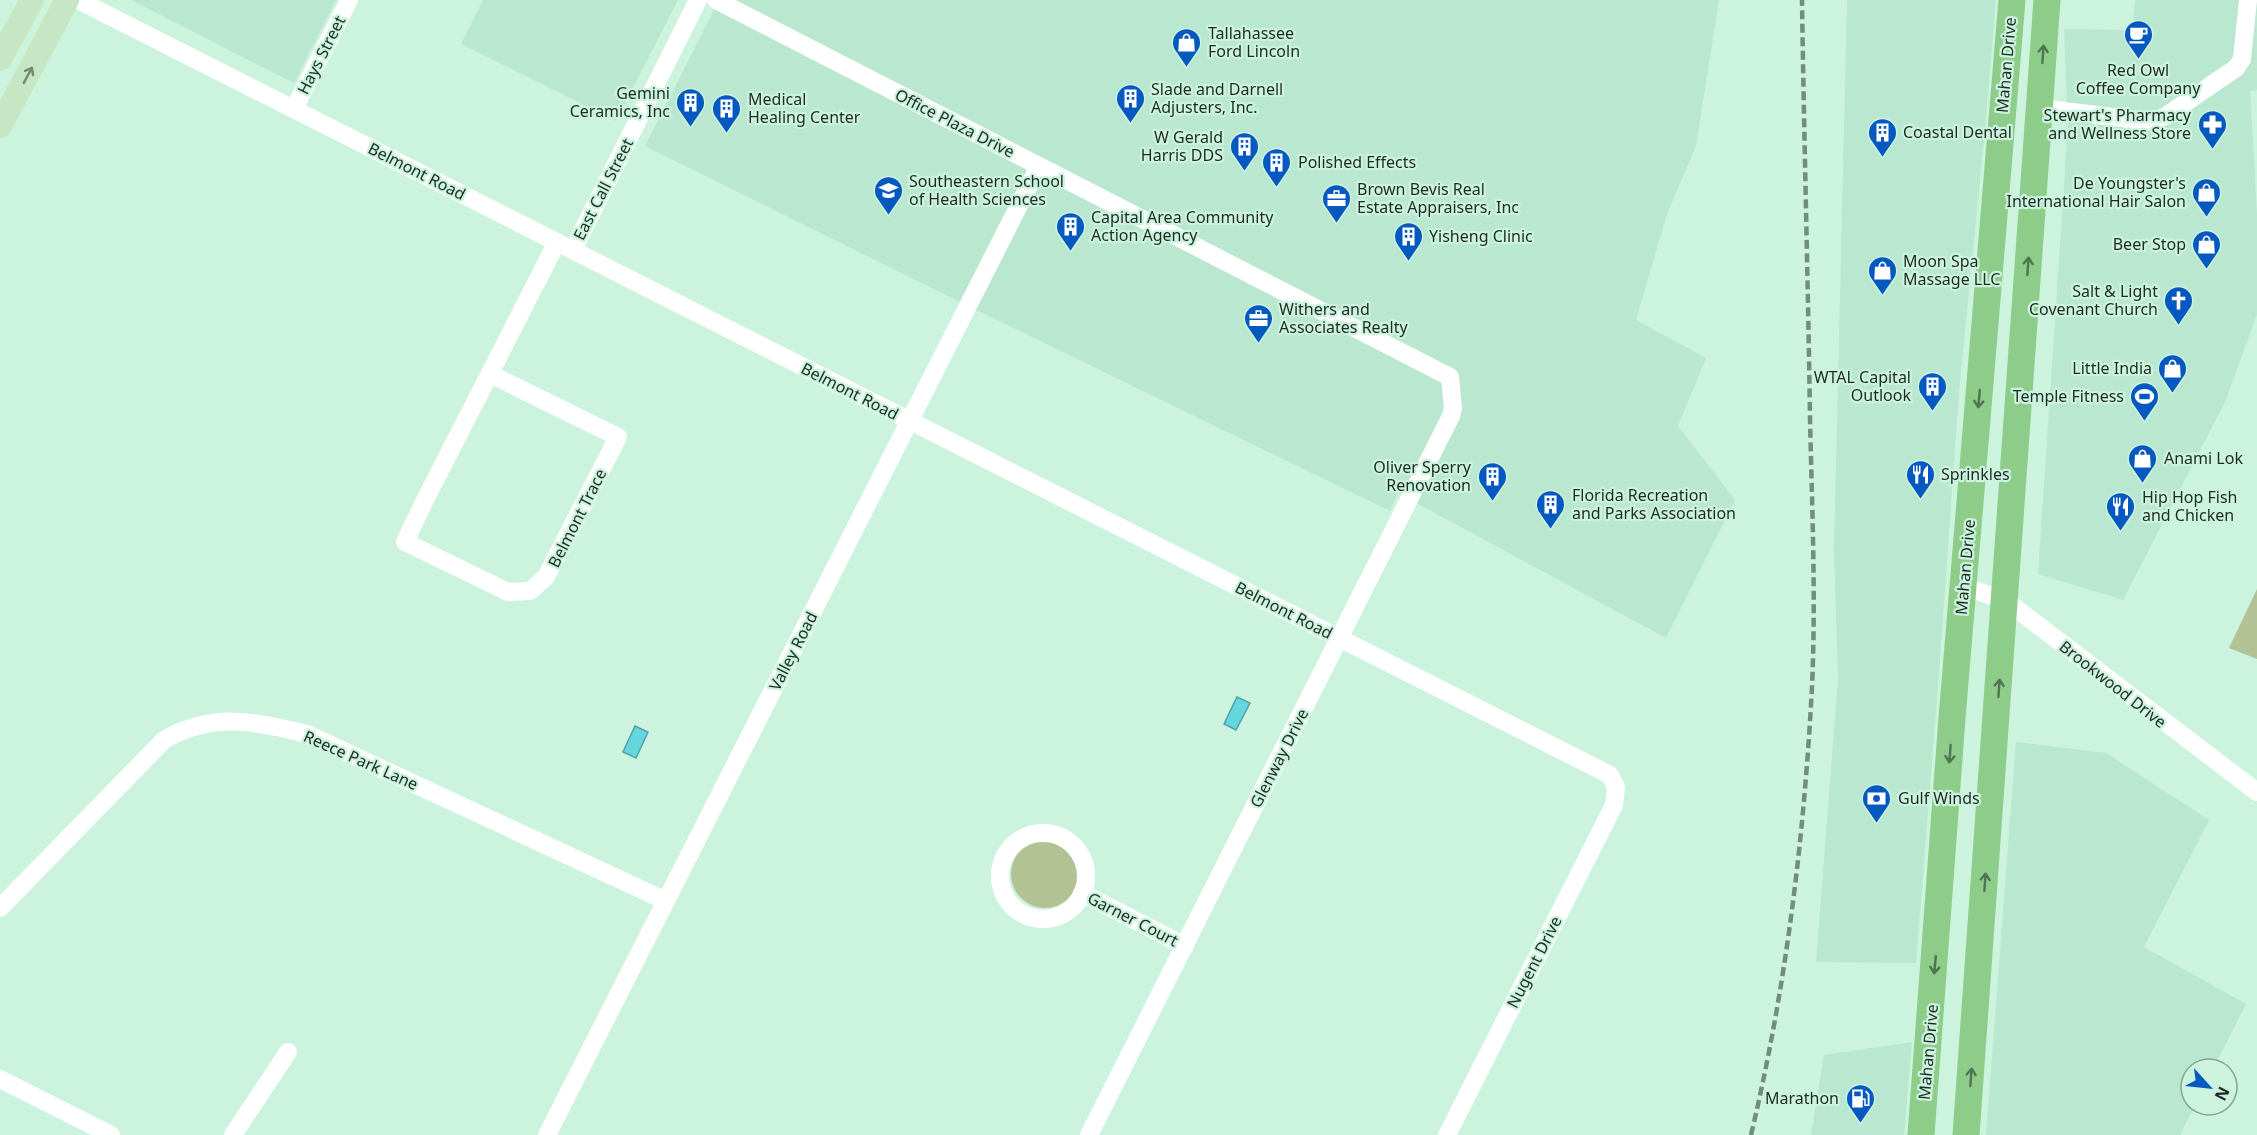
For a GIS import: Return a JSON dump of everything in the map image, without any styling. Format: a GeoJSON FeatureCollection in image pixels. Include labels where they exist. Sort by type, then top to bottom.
{"type":"FeatureCollection","features":[{"type":"Feature","properties":{"kind":"main road"},"geometry":{"type":"LineString","coordinates":[[0,59],[32,0]]}},
{"type":"Feature","properties":{"kind":"main road"},"geometry":{"type":"LineString","coordinates":[[0,126],[67,0]]}},
{"type":"Feature","properties":{"kind":"main road","name":"Mahan Drive"},"geometry":{"type":"LineString","coordinates":[[1921,1135],[2012,0]]}},
{"type":"Feature","properties":{"kind":"main road"},"geometry":{"type":"LineString","coordinates":[[1966,1135],[2047,0]]}},
{"type":"Feature","properties":{"kind":"main road"},"geometry":{"type":"LineString","coordinates":[[1982,364],[2021,367]]}},
{"type":"Feature","properties":{"kind":"main road"},"geometry":{"type":"LineString","coordinates":[[1939,906],[1983,917]]}},
{"type":"Feature","properties":{"kind":"street","name":"Belmont Road"},"geometry":{"type":"LineString","coordinates":[[78,0],[1610,775],[1617,788]]}},
{"type":"Feature","properties":{"kind":"street","name":"Hays Street"},"geometry":{"type":"LineString","coordinates":[[294,109],[349,0]]}},
{"type":"Feature","properties":{"kind":"street","name":"East Call Street"},"geometry":{"type":"LineString","coordinates":[[565,246],[698,0]]}},
{"type":"Feature","properties":{"kind":"street","name":"Office Plaza Drive"},"geometry":{"type":"LineString","coordinates":[[716,0],[1450,377]]}},
{"type":"Feature","properties":{"kind":"street"},"geometry":{"type":"LineString","coordinates":[[2040,108],[2145,121],[2166,116],[2236,68],[2242,59],[2247,0]]}},
{"type":"Feature","properties":{"kind":"street","name":"Valley Road"},"geometry":{"type":"LineString","coordinates":[[547,1135],[1039,166]]}},
{"type":"Feature","properties":{"kind":"street","name":"Belmont Trace"},"geometry":{"type":"LineString","coordinates":[[490,374],[618,437],[546,577],[530,591],[508,592],[405,542],[490,374],[565,246]]}},
{"type":"Feature","properties":{"kind":"street","name":"Glenway Drive"},"geometry":{"type":"LineString","coordinates":[[1089,1135],[1451,416],[1453,408],[1450,377]]}},
{"type":"Feature","properties":{"kind":"street","name":"Brookwood Drive"},"geometry":{"type":"LineString","coordinates":[[1964,587],[2004,600],[2257,792]]}},
{"type":"Feature","properties":{"kind":"street","name":"Reece Park Lane"},"geometry":{"type":"LineString","coordinates":[[0,908],[164,740],[178,732],[197,726],[236,720],[266,723],[307,734],[666,901]]}},
{"type":"Feature","properties":{"kind":"street","name":"Nugent Drive"},"geometry":{"type":"LineString","coordinates":[[1447,1135],[1614,805],[1617,788]]}},
{"type":"Feature","properties":{"kind":"street","name":"Garner Court"},"geometry":{"type":"LineString","coordinates":[[1045,833],[1060,836],[1075,847],[1083,860],[1086,875],[1082,893],[1068,911],[1054,918],[1039,919],[1025,915],[1010,904],[1002,891],[1000,877],[1002,862],[1017,842],[1030,835],[1045,833]]}},
{"type":"Feature","properties":{"kind":"street","name":"Garner Court"},"geometry":{"type":"LineString","coordinates":[[1082,893],[1185,945]]}},
{"type":"Feature","properties":{"kind":"street"},"geometry":{"type":"LineString","coordinates":[[232,1135],[288,1052]]}},
{"type":"Feature","properties":{"kind":"street"},"geometry":{"type":"LineString","coordinates":[[0,1079],[111,1135]]}},
{"type":"Feature","properties":{"kind":"shaded area"},"geometry":{"type":"Polygon","coordinates":[[[131,0],[336,0],[294,83],[131,0]]]}},
{"type":"Feature","properties":{"kind":"shaded area"},"geometry":{"type":"Polygon","coordinates":[[[483,0],[678,0],[616,121],[461,44],[483,0]]]}},
{"type":"Feature","properties":{"kind":"shaded area"},"geometry":{"type":"Polygon","coordinates":[[[719,0],[1719,0],[1696,146],[1667,214],[1636,320],[1706,358],[1678,426],[1735,500],[1666,638],[1398,493],[1390,511],[645,146],[719,0]]]}},
{"type":"Feature","properties":{"kind":"shaded area"},"geometry":{"type":"Polygon","coordinates":[[[1847,0],[1996,0],[1959,392],[1916,963],[1816,962],[1838,679],[1834,550],[1847,0]]]}},
{"type":"Feature","properties":{"kind":"shaded area"},"geometry":{"type":"Polygon","coordinates":[[[2135,0],[2257,0],[2257,90],[2250,91],[2257,215],[2257,314],[2226,400],[2123,600],[2038,574],[2068,127],[2064,29],[2132,30],[2135,0]]]}},
{"type":"Feature","properties":{"kind":"shaded area"},"geometry":{"type":"Polygon","coordinates":[[[2257,589],[2257,659],[2229,648],[2257,589]]]}},
{"type":"Feature","properties":{"kind":"shaded area"},"geometry":{"type":"Polygon","coordinates":[[[2016,742],[2106,753],[2209,820],[2144,947],[2246,1004],[2219,1057],[2179,1057],[2179,1117],[2189,1117],[2180,1135],[1986,1135],[2016,742]]]}},
{"type":"Feature","properties":{"kind":"shaded area"},"geometry":{"type":"Polygon","coordinates":[[[1038,840],[1052,840],[1064,845],[1074,855],[1079,874],[1074,893],[1064,903],[1052,908],[1038,908],[1026,903],[1016,893],[1011,881],[1011,867],[1016,855],[1026,845],[1038,840]]]}},
{"type":"Feature","properties":{"kind":"shaded area"},"geometry":{"type":"Polygon","coordinates":[[[1912,1042],[1904,1135],[1811,1135],[1824,1055],[1912,1042]]]}},
{"type":"Feature","properties":{"kind":"water"},"geometry":{"type":"Polygon","coordinates":[[[1237,697],[1250,703],[1236,730],[1224,724],[1237,697]]]}},
{"type":"Feature","properties":{"kind":"water"},"geometry":{"type":"Polygon","coordinates":[[[635,726],[648,732],[636,758],[623,752],[635,726]]]}},
{"type":"Feature","properties":{"kind":"railway"},"geometry":{"type":"LineString","coordinates":[[1751,1135],[1774,1024],[1792,912],[1809,744],[1812,687],[1814,620],[1802,0]]}},
{"type":"Feature","properties":{"kind":"place","name":"Red Owl Coffee Company"},"geometry":{"type":"Point","coordinates":[2138,60]}},
{"type":"Feature","properties":{"kind":"place","name":"Tallahassee Ford Lincoln"},"geometry":{"type":"Point","coordinates":[1187,68]}},
{"type":"Feature","properties":{"kind":"place","name":"Slade and Darnell Adjusters, Inc."},"geometry":{"type":"Point","coordinates":[1130,124]}},
{"type":"Feature","properties":{"kind":"place","name":"Gemini Ceramics, Inc"},"geometry":{"type":"Point","coordinates":[691,128]}},
{"type":"Feature","properties":{"kind":"place","name":"Medical Healing Center"},"geometry":{"type":"Point","coordinates":[727,134]}},
{"type":"Feature","properties":{"kind":"place","name":"Stewart's Pharmacy and Wellness Store"},"geometry":{"type":"Point","coordinates":[2212,150]}},
{"type":"Feature","properties":{"kind":"place","name":"Coastal Dental"},"geometry":{"type":"Point","coordinates":[1882,158]}},
{"type":"Feature","properties":{"kind":"place","name":"W Gerald Harris DDS"},"geometry":{"type":"Point","coordinates":[1244,172]}},
{"type":"Feature","properties":{"kind":"place","name":"Polished Effects"},"geometry":{"type":"Point","coordinates":[1277,188]}},
{"type":"Feature","properties":{"kind":"place","name":"Southeastern School of Health Sciences"},"geometry":{"type":"Point","coordinates":[888,216]}},
{"type":"Feature","properties":{"kind":"place","name":"De Youngster's International Hair Salon"},"geometry":{"type":"Point","coordinates":[2207,218]}},
{"type":"Feature","properties":{"kind":"place","name":"Brown Bevis Real Estate Appraisers, Inc"},"geometry":{"type":"Point","coordinates":[1336,224]}},
{"type":"Feature","properties":{"kind":"place","name":"Capital Area Community Action Agency"},"geometry":{"type":"Point","coordinates":[1070,252]}},
{"type":"Feature","properties":{"kind":"place","name":"Yisheng Clinic"},"geometry":{"type":"Point","coordinates":[1408,262]}},
{"type":"Feature","properties":{"kind":"place","name":"Beer Stop"},"geometry":{"type":"Point","coordinates":[2207,270]}},
{"type":"Feature","properties":{"kind":"place","name":"Moon Spa Massage LLC"},"geometry":{"type":"Point","coordinates":[1882,296]}},
{"type":"Feature","properties":{"kind":"place","name":"Salt & Light Covenant Church"},"geometry":{"type":"Point","coordinates":[2179,326]}},
{"type":"Feature","properties":{"kind":"place","name":"Withers and Associates Realty"},"geometry":{"type":"Point","coordinates":[1258,344]}},
{"type":"Feature","properties":{"kind":"place","name":"Little India"},"geometry":{"type":"Point","coordinates":[2173,394]}},
{"type":"Feature","properties":{"kind":"place","name":"WTAL Capital Outlook"},"geometry":{"type":"Point","coordinates":[1932,412]}},
{"type":"Feature","properties":{"kind":"place","name":"Temple Fitness"},"geometry":{"type":"Point","coordinates":[2145,422]}},
{"type":"Feature","properties":{"kind":"place","name":"Anami Lok"},"geometry":{"type":"Point","coordinates":[2143,484]}},
{"type":"Feature","properties":{"kind":"place","name":"Sprinkles"},"geometry":{"type":"Point","coordinates":[1920,500]}},
{"type":"Feature","properties":{"kind":"place","name":"Oliver Sperry Renovation"},"geometry":{"type":"Point","coordinates":[1492,502]}},
{"type":"Feature","properties":{"kind":"place","name":"Florida Recreation and Parks Association"},"geometry":{"type":"Point","coordinates":[1551,530]}},
{"type":"Feature","properties":{"kind":"place","name":"Hip Hop Fish and Chicken"},"geometry":{"type":"Point","coordinates":[2121,532]}},
{"type":"Feature","properties":{"kind":"place","name":"Gulf Winds"},"geometry":{"type":"Point","coordinates":[1877,824]}},
{"type":"Feature","properties":{"kind":"place","name":"Marathon"},"geometry":{"type":"Point","coordinates":[1860,1124]}}]}
